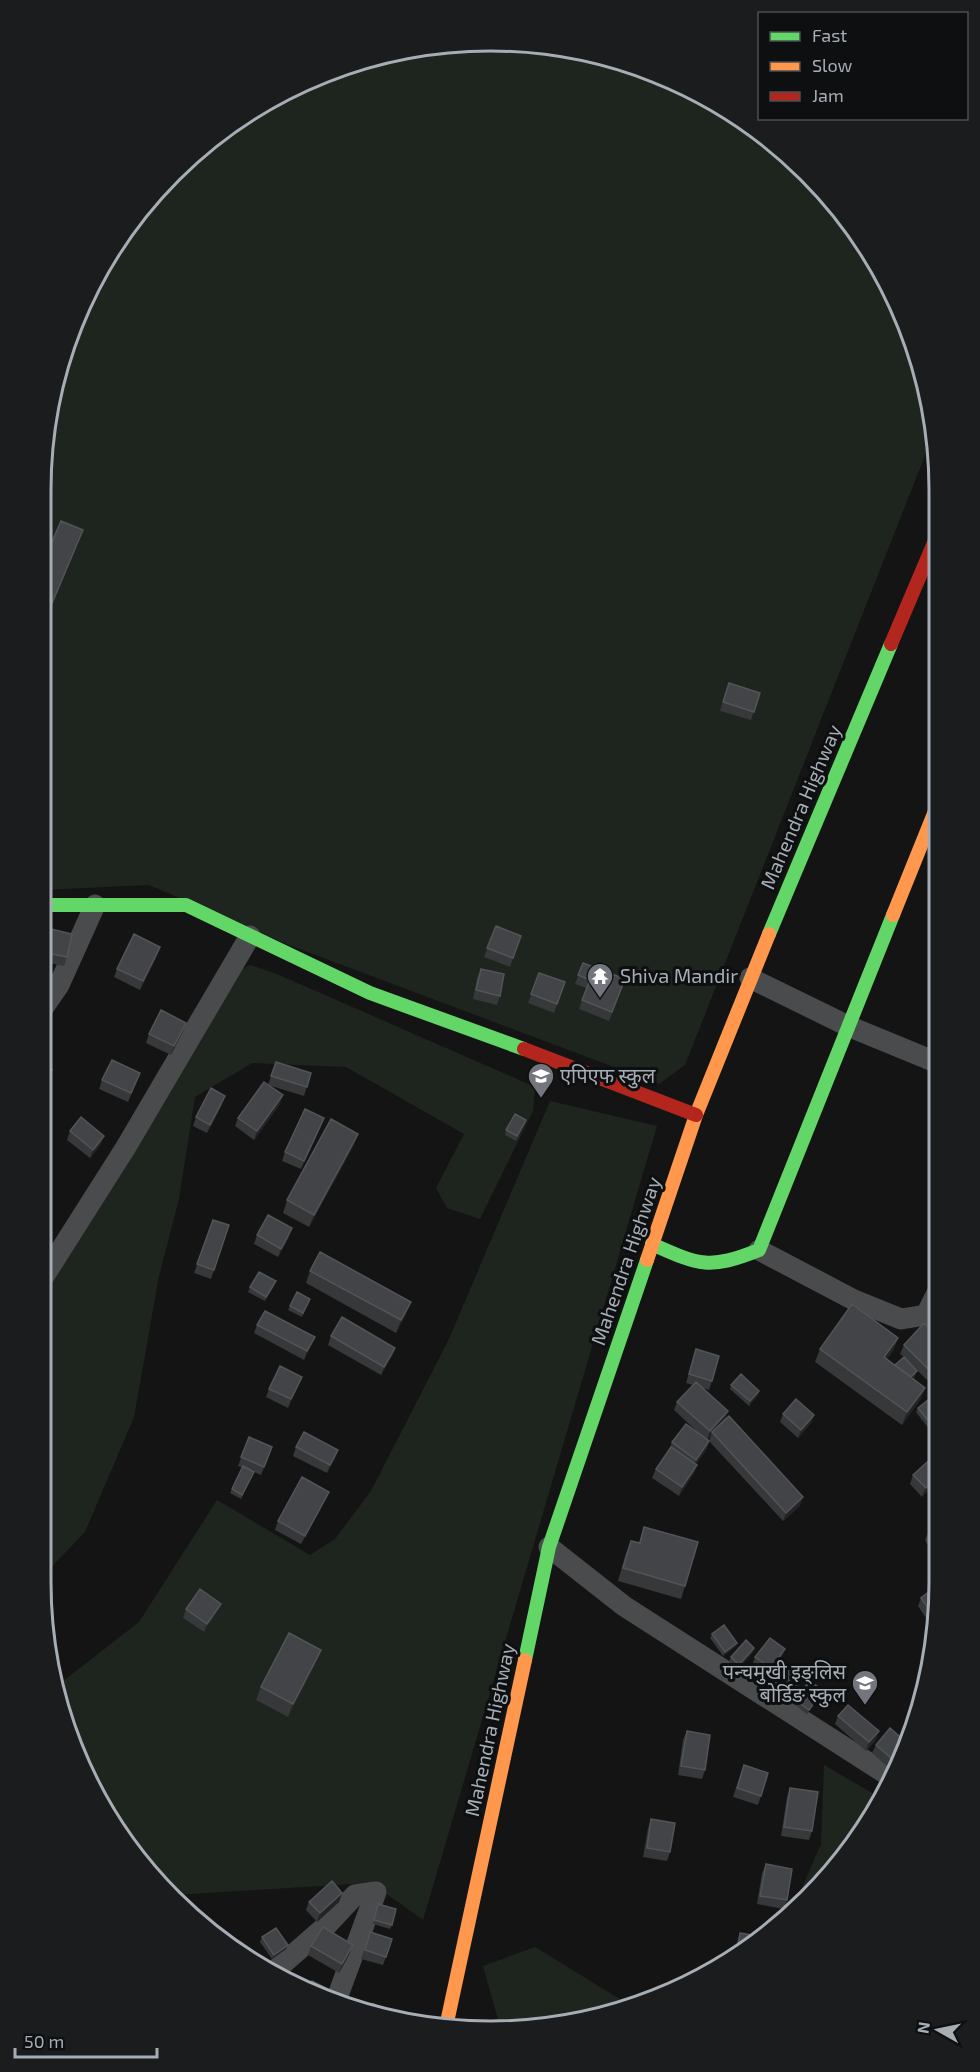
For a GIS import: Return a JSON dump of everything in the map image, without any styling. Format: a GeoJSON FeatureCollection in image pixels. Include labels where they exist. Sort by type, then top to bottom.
{"type":"FeatureCollection","features":[{"type":"Feature","properties":{"kind":"main road","name":"Mahendra Highway"},"geometry":{"type":"LineString","coordinates":[[448,2019],[549,1547],[696,1115],[750,978],[929,555]]}},
{"type":"Feature","properties":{"kind":"main road"},"geometry":{"type":"LineString","coordinates":[[652,1244],[685,1260],[701,1264],[725,1265],[759,1250],[929,826]]}},
{"type":"Feature","properties":{"kind":"main road"},"geometry":{"type":"LineString","coordinates":[[51,905],[186,905],[369,993],[555,1060],[696,1115]]}},
{"type":"Feature","properties":{"kind":"street"},"geometry":{"type":"LineString","coordinates":[[51,996],[59,985],[95,905]]}},
{"type":"Feature","properties":{"kind":"street"},"geometry":{"type":"LineString","coordinates":[[51,1264],[126,1147],[250,936]]}},
{"type":"Feature","properties":{"kind":"street"},"geometry":{"type":"LineString","coordinates":[[750,978],[848,1026],[929,1059]]}},
{"type":"Feature","properties":{"kind":"street"},"geometry":{"type":"LineString","coordinates":[[759,1250],[854,1300],[901,1319],[929,1322]]}},
{"type":"Feature","properties":{"kind":"street"},"geometry":{"type":"LineString","coordinates":[[549,1547],[624,1606],[885,1773]]}},
{"type":"Feature","properties":{"kind":"street"},"geometry":{"type":"LineString","coordinates":[[279,1967],[327,1925],[356,1895],[376,1892],[338,1994]]}},
{"type":"Feature","properties":{"kind":"shaded area"},"geometry":{"type":"Polygon","coordinates":[[[461,52],[519,52],[547,55],[576,59],[631,74],[658,84],[710,110],[734,125],[779,160],[820,201],[838,223],[855,246],[884,296],[896,322],[914,376],[921,404],[927,451],[685,1065],[659,1084],[289,945],[149,885],[51,890],[51,490],[59,404],[84,322],[110,270],[125,246],[160,201],[201,160],[223,142],[246,125],[296,96],[322,84],[376,66],[404,59],[461,52]]]}},
{"type":"Feature","properties":{"kind":"shaded area"},"geometry":{"type":"Polygon","coordinates":[[[250,965],[277,974],[535,1087],[533,1111],[480,1219],[447,1208],[436,1188],[464,1134],[346,1067],[252,1063],[195,1097],[179,1199],[159,1276],[134,1417],[85,1532],[51,1568],[51,1278],[236,972],[250,965]]]}},
{"type":"Feature","properties":{"kind":"shaded area"},"geometry":{"type":"Polygon","coordinates":[[[550,1101],[657,1126],[423,1920],[371,1883],[183,1894],[142,1849],[110,1801],[84,1750],[62,1682],[139,1622],[217,1500],[310,1555],[335,1539],[371,1491],[449,1339],[550,1101]]]}},
{"type":"Feature","properties":{"kind":"shaded area"},"geometry":{"type":"Polygon","coordinates":[[[824,1765],[874,1794],[838,1849],[800,1892],[821,1844],[824,1765]]]}},
{"type":"Feature","properties":{"kind":"shaded area"},"geometry":{"type":"Polygon","coordinates":[[[535,1947],[622,2001],[576,2013],[498,2021],[483,1966],[535,1947]]]}},
{"type":"Feature","properties":{"kind":"building"},"geometry":{"type":"Polygon","coordinates":[[[61,521],[83,530],[51,605],[51,544],[61,521]]]}},
{"type":"Feature","properties":{"kind":"building"},"geometry":{"type":"Polygon","coordinates":[[[729,683],[760,693],[754,712],[723,702],[729,683]]]}},
{"type":"Feature","properties":{"kind":"building"},"geometry":{"type":"Polygon","coordinates":[[[496,926],[521,936],[513,958],[487,948],[496,926]]]}},
{"type":"Feature","properties":{"kind":"building"},"geometry":{"type":"Polygon","coordinates":[[[51,929],[72,934],[67,957],[51,954],[51,929]]]}},
{"type":"Feature","properties":{"kind":"building"},"geometry":{"type":"Polygon","coordinates":[[[134,934],[160,947],[143,981],[117,969],[134,934]]]}},
{"type":"Feature","properties":{"kind":"building","name":"Shiva Mandir"},"geometry":{"type":"Polygon","coordinates":[[[583,963],[625,979],[612,1012],[582,1000],[590,980],[578,975],[583,963]]]}},
{"type":"Feature","properties":{"kind":"building"},"geometry":{"type":"Polygon","coordinates":[[[481,969],[504,974],[500,996],[476,990],[481,969]]]}},
{"type":"Feature","properties":{"kind":"building"},"geometry":{"type":"Polygon","coordinates":[[[539,973],[565,982],[557,1004],[531,994],[539,973]]]}},
{"type":"Feature","properties":{"kind":"building"},"geometry":{"type":"Polygon","coordinates":[[[161,1010],[186,1023],[174,1046],[149,1034],[161,1010]]]}},
{"type":"Feature","properties":{"kind":"building"},"geometry":{"type":"Polygon","coordinates":[[[112,1060],[140,1073],[131,1093],[102,1080],[112,1060]]]}},
{"type":"Feature","properties":{"kind":"building"},"geometry":{"type":"Polygon","coordinates":[[[276,1062],[311,1073],[307,1087],[271,1076],[276,1062]]]}},
{"type":"Feature","properties":{"kind":"building"},"geometry":{"type":"Polygon","coordinates":[[[264,1082],[283,1095],[257,1131],[238,1118],[264,1082]]]}},
{"type":"Feature","properties":{"kind":"building"},"geometry":{"type":"Polygon","coordinates":[[[211,1088],[225,1096],[210,1125],[196,1117],[211,1088]]]}},
{"type":"Feature","properties":{"kind":"building"},"geometry":{"type":"Polygon","coordinates":[[[305,1109],[324,1118],[304,1161],[285,1152],[305,1109]]]}},
{"type":"Feature","properties":{"kind":"building"},"geometry":{"type":"Polygon","coordinates":[[[515,1114],[526,1120],[517,1136],[506,1130],[515,1114]]]}},
{"type":"Feature","properties":{"kind":"building"},"geometry":{"type":"Polygon","coordinates":[[[81,1117],[104,1136],[93,1150],[70,1131],[81,1117]]]}},
{"type":"Feature","properties":{"kind":"building"},"geometry":{"type":"Polygon","coordinates":[[[331,1119],[358,1134],[314,1215],[287,1200],[331,1119]]]}},
{"type":"Feature","properties":{"kind":"building"},"geometry":{"type":"Polygon","coordinates":[[[268,1215],[292,1228],[281,1249],[257,1235],[268,1215]]]}},
{"type":"Feature","properties":{"kind":"building"},"geometry":{"type":"Polygon","coordinates":[[[213,1220],[229,1225],[214,1270],[197,1264],[213,1220]]]}},
{"type":"Feature","properties":{"kind":"building"},"geometry":{"type":"Polygon","coordinates":[[[320,1252],[411,1302],[401,1320],[310,1271],[320,1252]]]}},
{"type":"Feature","properties":{"kind":"building"},"geometry":{"type":"Polygon","coordinates":[[[259,1272],[276,1281],[266,1297],[250,1287],[259,1272]]]}},
{"type":"Feature","properties":{"kind":"building"},"geometry":{"type":"Polygon","coordinates":[[[297,1292],[310,1299],[303,1313],[290,1306],[297,1292]]]}},
{"type":"Feature","properties":{"kind":"building"},"geometry":{"type":"Polygon","coordinates":[[[852,1304],[898,1338],[884,1357],[925,1388],[907,1412],[820,1349],[852,1304]]]}},
{"type":"Feature","properties":{"kind":"building"},"geometry":{"type":"Polygon","coordinates":[[[265,1311],[315,1337],[307,1351],[257,1325],[265,1311]]]}},
{"type":"Feature","properties":{"kind":"building"},"geometry":{"type":"Polygon","coordinates":[[[342,1317],[395,1348],[384,1367],[331,1336],[342,1317]]]}},
{"type":"Feature","properties":{"kind":"building"},"geometry":{"type":"Polygon","coordinates":[[[924,1323],[929,1328],[929,1370],[904,1345],[924,1323]]]}},
{"type":"Feature","properties":{"kind":"building"},"geometry":{"type":"Polygon","coordinates":[[[696,1349],[719,1356],[712,1381],[689,1374],[696,1349]]]}},
{"type":"Feature","properties":{"kind":"building"},"geometry":{"type":"Polygon","coordinates":[[[904,1357],[917,1371],[911,1377],[895,1365],[904,1357]]]}},
{"type":"Feature","properties":{"kind":"building"},"geometry":{"type":"Polygon","coordinates":[[[280,1366],[302,1377],[291,1399],[269,1389],[280,1366]]]}},
{"type":"Feature","properties":{"kind":"building"},"geometry":{"type":"Polygon","coordinates":[[[741,1374],[759,1391],[750,1401],[731,1385],[741,1374]]]}},
{"type":"Feature","properties":{"kind":"building"},"geometry":{"type":"Polygon","coordinates":[[[696,1382],[728,1411],[710,1431],[677,1402],[696,1382]]]}},
{"type":"Feature","properties":{"kind":"building"},"geometry":{"type":"Polygon","coordinates":[[[796,1399],[814,1415],[801,1430],[783,1414],[796,1399]]]}},
{"type":"Feature","properties":{"kind":"building"},"geometry":{"type":"Polygon","coordinates":[[[929,1401],[929,1422],[918,1408],[929,1401]]]}},
{"type":"Feature","properties":{"kind":"building"},"geometry":{"type":"Polygon","coordinates":[[[729,1416],[803,1497],[786,1513],[712,1432],[729,1416]]]}},
{"type":"Feature","properties":{"kind":"building"},"geometry":{"type":"Polygon","coordinates":[[[686,1424],[709,1441],[696,1460],[672,1442],[686,1424]]]}},
{"type":"Feature","properties":{"kind":"building"},"geometry":{"type":"Polygon","coordinates":[[[304,1432],[338,1450],[330,1465],[296,1447],[304,1432]]]}},
{"type":"Feature","properties":{"kind":"building"},"geometry":{"type":"Polygon","coordinates":[[[249,1437],[272,1447],[264,1467],[241,1457],[249,1437]]]}},
{"type":"Feature","properties":{"kind":"building"},"geometry":{"type":"Polygon","coordinates":[[[671,1447],[697,1465],[682,1487],[656,1469],[671,1447]]]}},
{"type":"Feature","properties":{"kind":"building"},"geometry":{"type":"Polygon","coordinates":[[[929,1460],[929,1485],[926,1488],[913,1475],[929,1460]]]}},
{"type":"Feature","properties":{"kind":"building"},"geometry":{"type":"Polygon","coordinates":[[[243,1466],[254,1472],[242,1495],[232,1489],[243,1466]]]}},
{"type":"Feature","properties":{"kind":"building"},"geometry":{"type":"Polygon","coordinates":[[[302,1477],[329,1492],[305,1536],[278,1521],[302,1477]]]}},
{"type":"Feature","properties":{"kind":"building"},"geometry":{"type":"Polygon","coordinates":[[[644,1527],[698,1542],[685,1586],[623,1568],[631,1541],[640,1543],[644,1527]]]}},
{"type":"Feature","properties":{"kind":"building"},"geometry":{"type":"Polygon","coordinates":[[[200,1589],[221,1604],[207,1624],[186,1609],[200,1589]]]}},
{"type":"Feature","properties":{"kind":"building"},"geometry":{"type":"Polygon","coordinates":[[[929,1592],[928,1608],[921,1598],[929,1592]]]}},
{"type":"Feature","properties":{"kind":"building"},"geometry":{"type":"Polygon","coordinates":[[[724,1625],[737,1643],[725,1652],[712,1634],[724,1625]]]}},
{"type":"Feature","properties":{"kind":"building"},"geometry":{"type":"Polygon","coordinates":[[[289,1633],[321,1650],[293,1704],[261,1687],[289,1633]]]}},
{"type":"Feature","properties":{"kind":"building"},"geometry":{"type":"Polygon","coordinates":[[[770,1638],[785,1649],[771,1668],[755,1657],[770,1638]]]}},
{"type":"Feature","properties":{"kind":"building"},"geometry":{"type":"Polygon","coordinates":[[[746,1640],[754,1648],[739,1665],[731,1657],[746,1640]]]}},
{"type":"Feature","properties":{"kind":"building"},"geometry":{"type":"Polygon","coordinates":[[[784,1663],[802,1678],[790,1693],[772,1678],[784,1663]]]}},
{"type":"Feature","properties":{"kind":"building"},"geometry":{"type":"Polygon","coordinates":[[[809,1681],[823,1690],[809,1710],[795,1700],[809,1681]]]}},
{"type":"Feature","properties":{"kind":"building"},"geometry":{"type":"Polygon","coordinates":[[[848,1705],[879,1731],[869,1742],[838,1716],[848,1705]]]}},
{"type":"Feature","properties":{"kind":"building"},"geometry":{"type":"Polygon","coordinates":[[[890,1728],[901,1737],[892,1759],[876,1745],[890,1728]]]}},
{"type":"Feature","properties":{"kind":"building"},"geometry":{"type":"Polygon","coordinates":[[[687,1731],[710,1735],[705,1770],[681,1766],[687,1731]]]}},
{"type":"Feature","properties":{"kind":"building"},"geometry":{"type":"Polygon","coordinates":[[[744,1765],[768,1773],[761,1796],[737,1788],[744,1765]]]}},
{"type":"Feature","properties":{"kind":"building"},"geometry":{"type":"Polygon","coordinates":[[[790,1788],[818,1792],[812,1831],[784,1827],[790,1788]]]}},
{"type":"Feature","properties":{"kind":"building"},"geometry":{"type":"Polygon","coordinates":[[[651,1819],[675,1823],[670,1852],[647,1848],[651,1819]]]}},
{"type":"Feature","properties":{"kind":"building"},"geometry":{"type":"Polygon","coordinates":[[[766,1864],[792,1869],[787,1900],[760,1896],[766,1864]]]}},
{"type":"Feature","properties":{"kind":"building"},"geometry":{"type":"Polygon","coordinates":[[[332,1881],[342,1893],[320,1913],[309,1902],[332,1881]]]}},
{"type":"Feature","properties":{"kind":"building"},"geometry":{"type":"Polygon","coordinates":[[[378,1904],[396,1909],[392,1925],[374,1920],[378,1904]]]}},
{"type":"Feature","properties":{"kind":"building"},"geometry":{"type":"Polygon","coordinates":[[[323,1927],[353,1945],[342,1964],[311,1946],[323,1927]]]}},
{"type":"Feature","properties":{"kind":"building"},"geometry":{"type":"Polygon","coordinates":[[[276,1928],[288,1945],[274,1955],[262,1937],[276,1928]]]}},
{"type":"Feature","properties":{"kind":"building"},"geometry":{"type":"Polygon","coordinates":[[[370,1932],[392,1939],[386,1957],[365,1950],[370,1932]]]}},
{"type":"Feature","properties":{"kind":"building"},"geometry":{"type":"Polygon","coordinates":[[[740,1933],[751,1935],[738,1944],[740,1933]]]}},
{"type":"Feature","properties":{"kind":"building"},"geometry":{"type":"Polygon","coordinates":[[[312,1981],[332,1991],[322,1988],[311,1983],[312,1981]]]}},
{"type":"Feature","properties":{"kind":"traffic: fast"},"geometry":{"type":"LineString","coordinates":[[769,934],[891,644]]}},
{"type":"Feature","properties":{"kind":"traffic: fast"},"geometry":{"type":"LineString","coordinates":[[51,905],[186,905],[370,993],[524,1049]]}},
{"type":"Feature","properties":{"kind":"traffic: fast"},"geometry":{"type":"LineString","coordinates":[[652,1244],[682,1257],[704,1262],[728,1260],[759,1250],[893,915]]}},
{"type":"Feature","properties":{"kind":"traffic: fast"},"geometry":{"type":"LineString","coordinates":[[525,1660],[549,1547],[647,1260]]}},
{"type":"Feature","properties":{"kind":"traffic: slow"},"geometry":{"type":"LineString","coordinates":[[893,915],[929,826]]}},
{"type":"Feature","properties":{"kind":"traffic: slow"},"geometry":{"type":"LineString","coordinates":[[647,1260],[696,1115],[769,934]]}},
{"type":"Feature","properties":{"kind":"traffic: slow"},"geometry":{"type":"LineString","coordinates":[[448,2019],[525,1660]]}},
{"type":"Feature","properties":{"kind":"traffic: jam"},"geometry":{"type":"LineString","coordinates":[[891,644],[929,554]]}},
{"type":"Feature","properties":{"kind":"traffic: jam"},"geometry":{"type":"LineString","coordinates":[[524,1049],[696,1115]]}},
{"type":"Feature","properties":{"kind":"place","name":"Shiva Mandir"},"geometry":{"type":"Point","coordinates":[600,999]}},
{"type":"Feature","properties":{"kind":"place","name":"एपिएफ स्कुल"},"geometry":{"type":"Point","coordinates":[541,1099]}},
{"type":"Feature","properties":{"kind":"place","name":"पन्चमुखी इङ्लिस बोर्डिङ स्कुल"},"geometry":{"type":"Point","coordinates":[865,1706]}}]}
